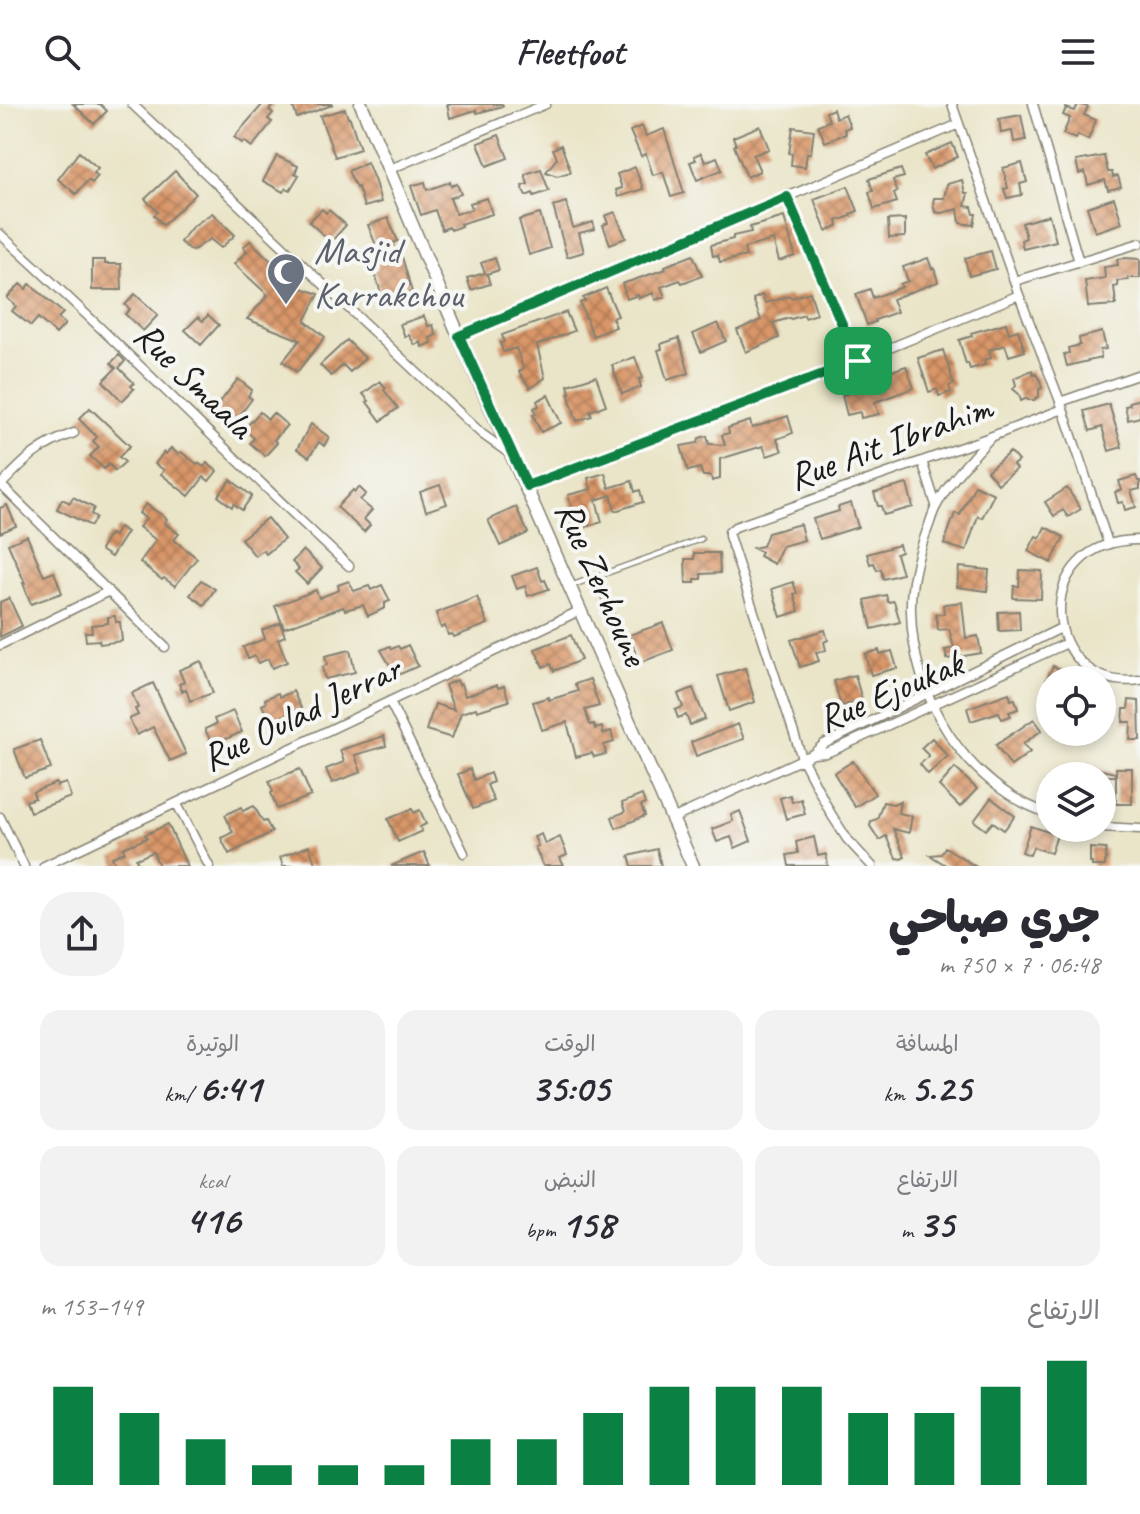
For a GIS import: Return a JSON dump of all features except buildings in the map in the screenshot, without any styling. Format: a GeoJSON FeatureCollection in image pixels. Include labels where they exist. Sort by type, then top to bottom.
{"type":"FeatureCollection","features":[{"type":"Feature","properties":{"kind":"street","name":"Rue Zerhoune"},"geometry":{"type":"LineString","coordinates":[[361,104],[459,336],[693,866]]}},
{"type":"Feature","properties":{"kind":"street"},"geometry":{"type":"LineString","coordinates":[[390,169],[546,104]]}},
{"type":"Feature","properties":{"kind":"street"},"geometry":{"type":"LineString","coordinates":[[952,104],[1019,295],[1062,406],[1108,543]]}},
{"type":"Feature","properties":{"kind":"street"},"geometry":{"type":"LineString","coordinates":[[1033,104],[1079,262]]}},
{"type":"Feature","properties":{"kind":"street"},"geometry":{"type":"LineString","coordinates":[[135,105],[482,434],[513,456]]}},
{"type":"Feature","properties":{"kind":"street"},"geometry":{"type":"LineString","coordinates":[[459,336],[959,124]]}},
{"type":"Feature","properties":{"kind":"street"},"geometry":{"type":"LineString","coordinates":[[787,197],[858,361]]}},
{"type":"Feature","properties":{"kind":"street","name":"Rue Smaala"},"geometry":{"type":"LineString","coordinates":[[0,234],[349,566]]}},
{"type":"Feature","properties":{"kind":"street"},"geometry":{"type":"LineString","coordinates":[[1015,281],[1140,243]]}},
{"type":"Feature","properties":{"kind":"street"},"geometry":{"type":"LineString","coordinates":[[527,486],[858,361],[1019,295]]}},
{"type":"Feature","properties":{"kind":"street","name":"Rue Ait Ibrahim"},"geometry":{"type":"LineString","coordinates":[[802,758],[729,536],[731,529],[990,437],[1140,374]]}},
{"type":"Feature","properties":{"kind":"street"},"geometry":{"type":"LineString","coordinates":[[74,433],[50,442],[28,457],[0,485],[165,647]]}},
{"type":"Feature","properties":{"kind":"street"},"geometry":{"type":"LineString","coordinates":[[990,437],[936,505],[917,558],[910,608],[912,635],[927,694],[955,742],[983,774],[1007,793],[1036,807]]}},
{"type":"Feature","properties":{"kind":"street"},"geometry":{"type":"LineString","coordinates":[[922,461],[936,505]]}},
{"type":"Feature","properties":{"kind":"street"},"geometry":{"type":"LineString","coordinates":[[1140,540],[1108,543],[1087,555],[1073,569],[1064,586],[1060,606],[1061,628],[1080,661],[1101,675],[1125,682],[1140,680]]}},
{"type":"Feature","properties":{"kind":"street"},"geometry":{"type":"LineString","coordinates":[[0,645],[109,591]]}},
{"type":"Feature","properties":{"kind":"street","name":"Rue Oulad Jerrar"},"geometry":{"type":"LineString","coordinates":[[44,866],[582,610]]}},
{"type":"Feature","properties":{"kind":"street","name":"Rue Ejoukak"},"geometry":{"type":"LineString","coordinates":[[813,754],[824,744],[1061,628]]}},
{"type":"Feature","properties":{"kind":"street","name":"Rue Ejoukak"},"geometry":{"type":"LineString","coordinates":[[672,819],[802,758],[836,749],[1067,643]]}},
{"type":"Feature","properties":{"kind":"street"},"geometry":{"type":"LineString","coordinates":[[390,702],[464,853]]}},
{"type":"Feature","properties":{"kind":"street"},"geometry":{"type":"LineString","coordinates":[[802,758],[847,839],[872,866]]}},
{"type":"Feature","properties":{"kind":"street"},"geometry":{"type":"LineString","coordinates":[[177,804],[209,866]]}},
{"type":"Feature","properties":{"kind":"street"},"geometry":{"type":"LineString","coordinates":[[0,817],[24,866]]}},
{"type":"Feature","properties":{"kind":"street"},"geometry":{"type":"LineString","coordinates":[[1116,828],[1140,829]]}},
{"type":"Feature","properties":{"kind":"lane"},"geometry":{"type":"LineString","coordinates":[[571,586],[701,539]]}},
{"type":"Feature","properties":{"kind":"lane"},"geometry":{"type":"LineString","coordinates":[[595,577],[625,646]]}},
{"type":"Feature","properties":{"kind":"place","name":"Masjid Karrakchou"},"geometry":{"type":"Point","coordinates":[286,306]}},
{"type":"Feature","properties":{"kind":"route"},"geometry":{"type":"LineString","coordinates":[[787,197],[858,361],[527,486],[459,336],[787,197]]}}]}
